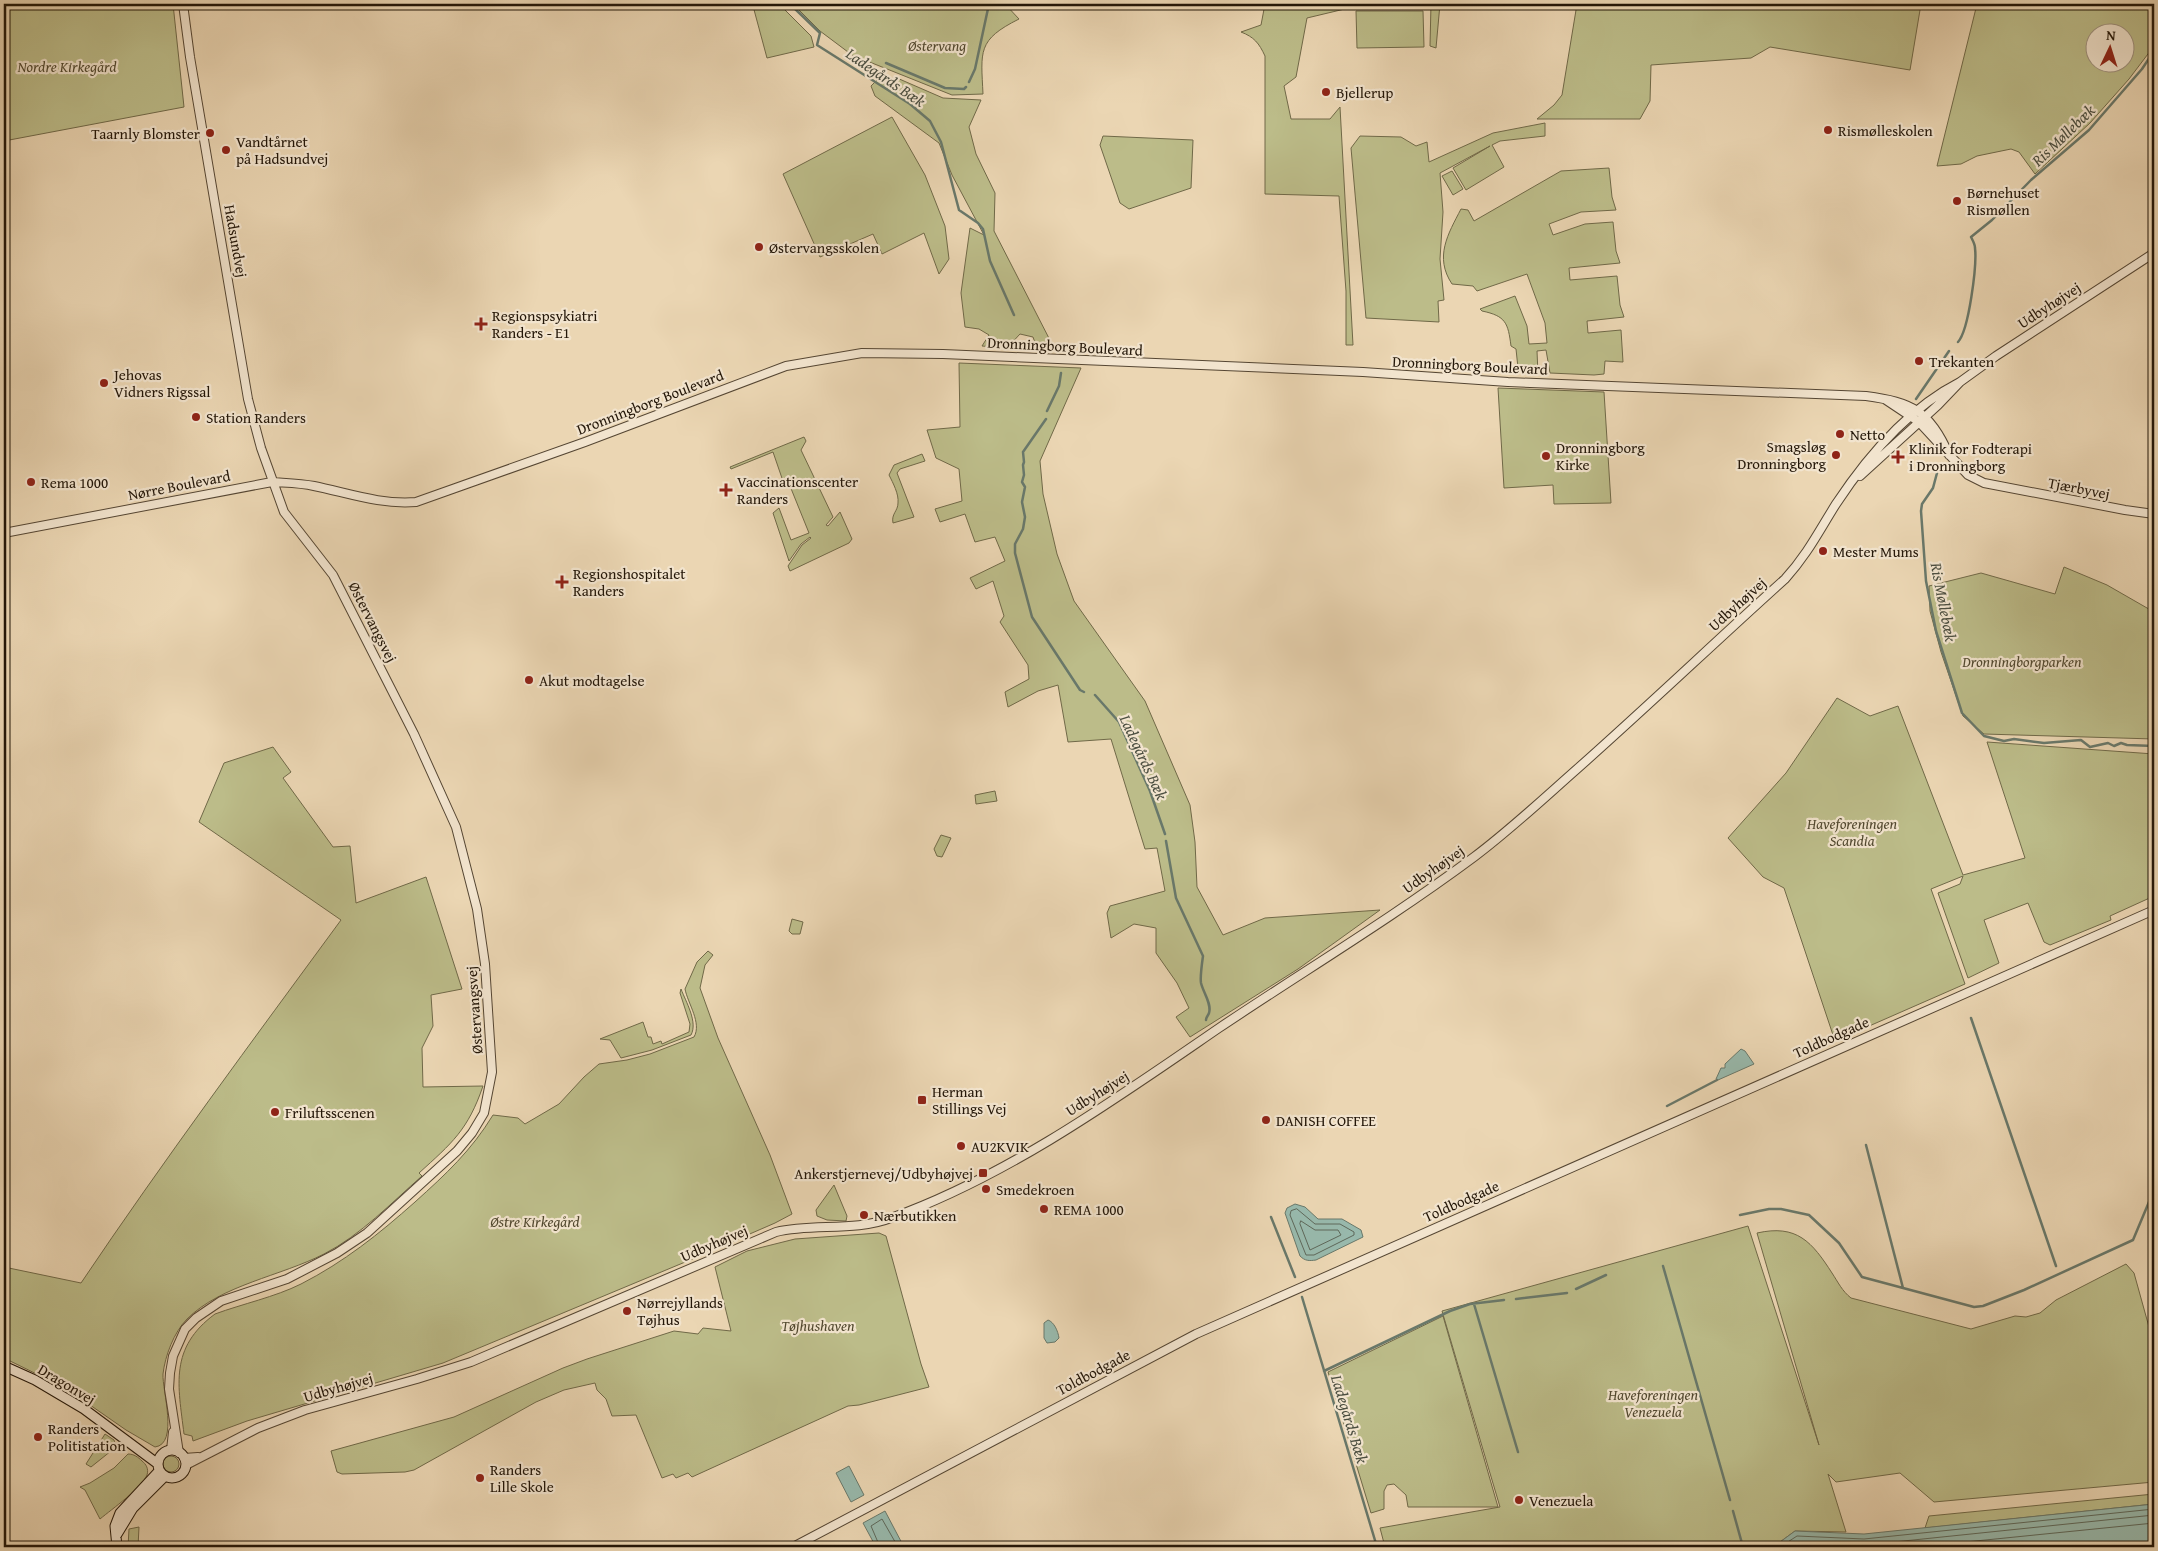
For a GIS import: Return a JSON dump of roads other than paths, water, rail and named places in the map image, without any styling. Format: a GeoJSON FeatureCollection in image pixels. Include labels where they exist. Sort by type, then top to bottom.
{"type":"FeatureCollection","features":[{"type":"Feature","properties":{"kind":"main road","name":"Dragonvej"},"geometry":{"type":"LineString","coordinates":[[4,1366],[34,1380],[84,1409],[161,1467]]}},
{"type":"Feature","properties":{"kind":"main road"},"geometry":{"type":"LineString","coordinates":[[118,1547],[116,1536],[161,1467],[180,1456],[184,1470],[178,1476],[169,1478],[161,1467]]}},
{"type":"Feature","properties":{"kind":"street","name":"Hadsundvej"},"geometry":{"type":"LineString","coordinates":[[183,4],[190,57],[248,399],[272,482]]}},
{"type":"Feature","properties":{"kind":"street","name":"Udbyhøjvej"},"geometry":{"type":"LineString","coordinates":[[180,1456],[203,1456],[258,1428],[305,1410],[417,1380],[472,1362],[776,1232],[805,1227],[855,1226],[888,1220],[968,1184],[1020,1156],[1161,1068],[1395,912],[1474,856],[1529,812],[1785,579],[1803,559],[1848,486],[1869,460],[1915,414],[1942,392],[1960,382],[1996,356],[2154,253]]}},
{"type":"Feature","properties":{"kind":"street","name":"Dronningborg Boulevard"},"geometry":{"type":"LineString","coordinates":[[272,482],[311,485],[382,501],[416,502],[585,442],[783,367],[862,353],[943,354],[1362,372],[1508,382],[1855,395],[1884,399],[1915,414],[1922,420]]}},
{"type":"Feature","properties":{"kind":"street","name":"Udbyhøjvej"},"geometry":{"type":"LineString","coordinates":[[1848,486],[1922,420],[1960,382]]}},
{"type":"Feature","properties":{"kind":"street","name":"Tjærbyvej"},"geometry":{"type":"LineString","coordinates":[[1922,420],[1949,455],[1968,475],[1984,483],[2154,514]]}},
{"type":"Feature","properties":{"kind":"street","name":"Nørre Boulevard"},"geometry":{"type":"LineString","coordinates":[[4,533],[272,482]]}},
{"type":"Feature","properties":{"kind":"street","name":"Østervangsvej"},"geometry":{"type":"LineString","coordinates":[[180,1456],[169,1389],[173,1356],[186,1330],[196,1318],[221,1301],[287,1279],[367,1233],[457,1151],[472,1133],[484,1113],[492,1072],[485,964],[477,909],[456,827],[414,734],[333,575],[289,520],[272,482]]}},
{"type":"Feature","properties":{"kind":"street","name":"Toldbodgade"},"geometry":{"type":"LineString","coordinates":[[793,1547],[1196,1334],[2154,910]]}},
{"type":"Feature","properties":{"kind":"water"},"geometry":{"type":"Polygon","coordinates":[[[1741,1049],[1745,1051],[1754,1064],[1718,1080],[1716,1079],[1721,1068],[1725,1068],[1725,1064],[1741,1049]]]}},
{"type":"Feature","properties":{"kind":"water"},"geometry":{"type":"Polygon","coordinates":[[[1295,1204],[1305,1207],[1318,1219],[1342,1219],[1361,1230],[1363,1237],[1316,1260],[1304,1259],[1300,1256],[1285,1213],[1287,1208],[1295,1204]]]}},
{"type":"Feature","properties":{"kind":"water"},"geometry":{"type":"Polygon","coordinates":[[[1048,1320],[1054,1325],[1058,1333],[1059,1338],[1055,1342],[1047,1343],[1044,1338],[1044,1323],[1048,1320]]]}},
{"type":"Feature","properties":{"kind":"water"},"geometry":{"type":"Polygon","coordinates":[[[849,1466],[864,1495],[851,1502],[836,1473],[849,1466]]]}},
{"type":"Feature","properties":{"kind":"water"},"geometry":{"type":"Polygon","coordinates":[[[2154,1504],[2154,1547],[1753,1547],[1780,1542],[1795,1531],[1864,1534],[2154,1504]]]}},
{"type":"Feature","properties":{"kind":"water"},"geometry":{"type":"Polygon","coordinates":[[[885,1511],[904,1547],[876,1547],[863,1523],[885,1511]]]}},
{"type":"Feature","properties":{"kind":"waterway","name":"Ladegårds Bæk"},"geometry":{"type":"LineString","coordinates":[[790,4],[820,33],[817,45],[910,104],[930,121],[941,142],[959,210],[978,223],[983,229],[990,261],[1014,315]]}},
{"type":"Feature","properties":{"kind":"waterway"},"geometry":{"type":"LineString","coordinates":[[969,82],[975,69],[989,4]]}},
{"type":"Feature","properties":{"kind":"waterway","name":"Ris Møllebæk"},"geometry":{"type":"LineString","coordinates":[[1958,342],[1966,325],[1973,282],[1975,248],[1971,237],[1992,220],[2031,180],[2089,130],[2142,69],[2154,51]]}},
{"type":"Feature","properties":{"kind":"waterway"},"geometry":{"type":"LineString","coordinates":[[886,63],[945,88],[964,89],[966,87]]}},
{"type":"Feature","properties":{"kind":"waterway","name":"Ris Møllebæk"},"geometry":{"type":"LineString","coordinates":[[1916,399],[1949,351]]}},
{"type":"Feature","properties":{"kind":"waterway","name":"Ladegårds Bæk"},"geometry":{"type":"LineString","coordinates":[[1047,411],[1059,386],[1061,373]]}},
{"type":"Feature","properties":{"kind":"waterway","name":"Ladegårds Bæk"},"geometry":{"type":"LineString","coordinates":[[1046,419],[1023,452],[1024,475],[1022,482],[1025,487],[1022,502],[1025,517],[1023,529],[1015,544],[1015,553],[1032,617],[1080,690],[1084,692]]}},
{"type":"Feature","properties":{"kind":"waterway","name":"Ris Møllebæk"},"geometry":{"type":"LineString","coordinates":[[1935,469],[1937,473],[1933,488],[1922,504],[1921,511],[1926,581],[1936,631],[1962,713],[1984,736],[2004,741],[2014,739],[2044,743],[2081,740],[2090,747],[2108,743],[2114,746],[2121,743],[2154,746]]}},
{"type":"Feature","properties":{"kind":"waterway","name":"Ladegårds Bæk"},"geometry":{"type":"LineString","coordinates":[[1095,695],[1119,722],[1150,791],[1165,834]]}},
{"type":"Feature","properties":{"kind":"waterway","name":"Ladegårds Bæk"},"geometry":{"type":"LineString","coordinates":[[1166,841],[1176,898],[1203,956],[1201,983],[1210,1009],[1206,1020]]}},
{"type":"Feature","properties":{"kind":"waterway"},"geometry":{"type":"LineString","coordinates":[[1971,1018],[2056,1266]]}},
{"type":"Feature","properties":{"kind":"waterway"},"geometry":{"type":"LineString","coordinates":[[1667,1106],[1717,1080]]}},
{"type":"Feature","properties":{"kind":"waterway"},"geometry":{"type":"LineString","coordinates":[[1866,1145],[1903,1288]]}},
{"type":"Feature","properties":{"kind":"waterway"},"geometry":{"type":"LineString","coordinates":[[1740,1215],[1769,1209],[1781,1209],[1809,1215],[1839,1243],[1862,1277],[1974,1307],[1983,1306],[2024,1290],[2133,1240],[2154,1190]]}},
{"type":"Feature","properties":{"kind":"waterway","name":"Ladegårds Bæk"},"geometry":{"type":"LineString","coordinates":[[1271,1217],[1295,1277]]}},
{"type":"Feature","properties":{"kind":"waterway"},"geometry":{"type":"LineString","coordinates":[[1663,1266],[1730,1500]]}},
{"type":"Feature","properties":{"kind":"waterway"},"geometry":{"type":"LineString","coordinates":[[1576,1289],[1606,1275]]}},
{"type":"Feature","properties":{"kind":"waterway"},"geometry":{"type":"LineString","coordinates":[[1516,1299],[1567,1293]]}},
{"type":"Feature","properties":{"kind":"waterway","name":"Ladegårds Bæk"},"geometry":{"type":"LineString","coordinates":[[1302,1297],[1377,1547]]}},
{"type":"Feature","properties":{"kind":"waterway"},"geometry":{"type":"LineString","coordinates":[[1324,1371],[1450,1311],[1470,1304],[1504,1300]]}},
{"type":"Feature","properties":{"kind":"waterway"},"geometry":{"type":"LineString","coordinates":[[1474,1304],[1518,1452]]}},
{"type":"Feature","properties":{"kind":"waterway"},"geometry":{"type":"LineString","coordinates":[[1733,1511],[1743,1547]]}},
{"type":"Feature","properties":{"kind":"place","name":"Bjellerup"},"geometry":{"type":"Point","coordinates":[1326,92]}},
{"type":"Feature","properties":{"kind":"place","name":"Rismølleskolen"},"geometry":{"type":"Point","coordinates":[1828,130]}},
{"type":"Feature","properties":{"kind":"place","name":"Taarnly Blomster"},"geometry":{"type":"Point","coordinates":[210,133]}},
{"type":"Feature","properties":{"kind":"place","name":"Vandtårnet på Hadsundvej"},"geometry":{"type":"Point","coordinates":[226,150]}},
{"type":"Feature","properties":{"kind":"place","name":"Børnehuset Rismøllen"},"geometry":{"type":"Point","coordinates":[1957,201]}},
{"type":"Feature","properties":{"kind":"place","name":"Østervangsskolen"},"geometry":{"type":"Point","coordinates":[759,247]}},
{"type":"Feature","properties":{"kind":"place","name":"Regionspsykiatri Randers - E1"},"geometry":{"type":"Point","coordinates":[481,324]}},
{"type":"Feature","properties":{"kind":"place","name":"Trekanten"},"geometry":{"type":"Point","coordinates":[1919,361]}},
{"type":"Feature","properties":{"kind":"place","name":"Jehovas Vidners Rigssal"},"geometry":{"type":"Point","coordinates":[104,383]}},
{"type":"Feature","properties":{"kind":"place","name":"Station Randers"},"geometry":{"type":"Point","coordinates":[196,417]}},
{"type":"Feature","properties":{"kind":"place","name":"Netto"},"geometry":{"type":"Point","coordinates":[1840,434]}},
{"type":"Feature","properties":{"kind":"place","name":"Smagsløg Dronningborg"},"geometry":{"type":"Point","coordinates":[1836,455]}},
{"type":"Feature","properties":{"kind":"place","name":"Dronningborg Kirke"},"geometry":{"type":"Point","coordinates":[1546,456]}},
{"type":"Feature","properties":{"kind":"place","name":"Klinik for Fodterapi i Dronningborg"},"geometry":{"type":"Point","coordinates":[1898,457]}},
{"type":"Feature","properties":{"kind":"place","name":"Rema 1000"},"geometry":{"type":"Point","coordinates":[31,482]}},
{"type":"Feature","properties":{"kind":"place","name":"Vaccinationscenter Randers"},"geometry":{"type":"Point","coordinates":[726,490]}},
{"type":"Feature","properties":{"kind":"place","name":"Mester Mums"},"geometry":{"type":"Point","coordinates":[1823,551]}},
{"type":"Feature","properties":{"kind":"place","name":"Regionshospitalet Randers"},"geometry":{"type":"Point","coordinates":[562,582]}},
{"type":"Feature","properties":{"kind":"place","name":"Akut modtagelse"},"geometry":{"type":"Point","coordinates":[529,680]}},
{"type":"Feature","properties":{"kind":"place","name":"Herman Stillings Vej"},"geometry":{"type":"Point","coordinates":[922,1100]}},
{"type":"Feature","properties":{"kind":"place","name":"Friluftsscenen"},"geometry":{"type":"Point","coordinates":[275,1112]}},
{"type":"Feature","properties":{"kind":"place","name":"DANISH COFFEE"},"geometry":{"type":"Point","coordinates":[1266,1120]}},
{"type":"Feature","properties":{"kind":"place","name":"AU2KVIK"},"geometry":{"type":"Point","coordinates":[961,1146]}},
{"type":"Feature","properties":{"kind":"place","name":"Ankerstjernevej/Udbyhøjvej"},"geometry":{"type":"Point","coordinates":[983,1173]}},
{"type":"Feature","properties":{"kind":"place","name":"Smedekroen"},"geometry":{"type":"Point","coordinates":[986,1189]}},
{"type":"Feature","properties":{"kind":"place","name":"REMA 1000"},"geometry":{"type":"Point","coordinates":[1044,1209]}},
{"type":"Feature","properties":{"kind":"place","name":"Nærbutikken"},"geometry":{"type":"Point","coordinates":[864,1215]}},
{"type":"Feature","properties":{"kind":"place","name":"Nørrejyllands Tøjhus"},"geometry":{"type":"Point","coordinates":[627,1311]}},
{"type":"Feature","properties":{"kind":"place","name":"Randers Politistation"},"geometry":{"type":"Point","coordinates":[38,1437]}},
{"type":"Feature","properties":{"kind":"place","name":"Randers Lille Skole"},"geometry":{"type":"Point","coordinates":[480,1478]}},
{"type":"Feature","properties":{"kind":"place","name":"Venezuela"},"geometry":{"type":"Point","coordinates":[1519,1500]}},
{"type":"Feature","properties":{"kind":"park label","name":"Østervang"},"geometry":{"type":"Point","coordinates":[937,45]}},
{"type":"Feature","properties":{"kind":"park label","name":"Nordre Kirkegård"},"geometry":{"type":"Point","coordinates":[67,66]}},
{"type":"Feature","properties":{"kind":"park label","name":"Dronningborgparken"},"geometry":{"type":"Point","coordinates":[2022,661]}},
{"type":"Feature","properties":{"kind":"park label","name":"Haveforeningen Scandia"},"geometry":{"type":"Point","coordinates":[1852,832]}},
{"type":"Feature","properties":{"kind":"park label","name":"Østre Kirkegård"},"geometry":{"type":"Point","coordinates":[535,1221]}},
{"type":"Feature","properties":{"kind":"park label","name":"Tøjhushaven"},"geometry":{"type":"Point","coordinates":[818,1325]}},
{"type":"Feature","properties":{"kind":"park label","name":"Haveforeningen Venezuela"},"geometry":{"type":"Point","coordinates":[1653,1402]}}]}
